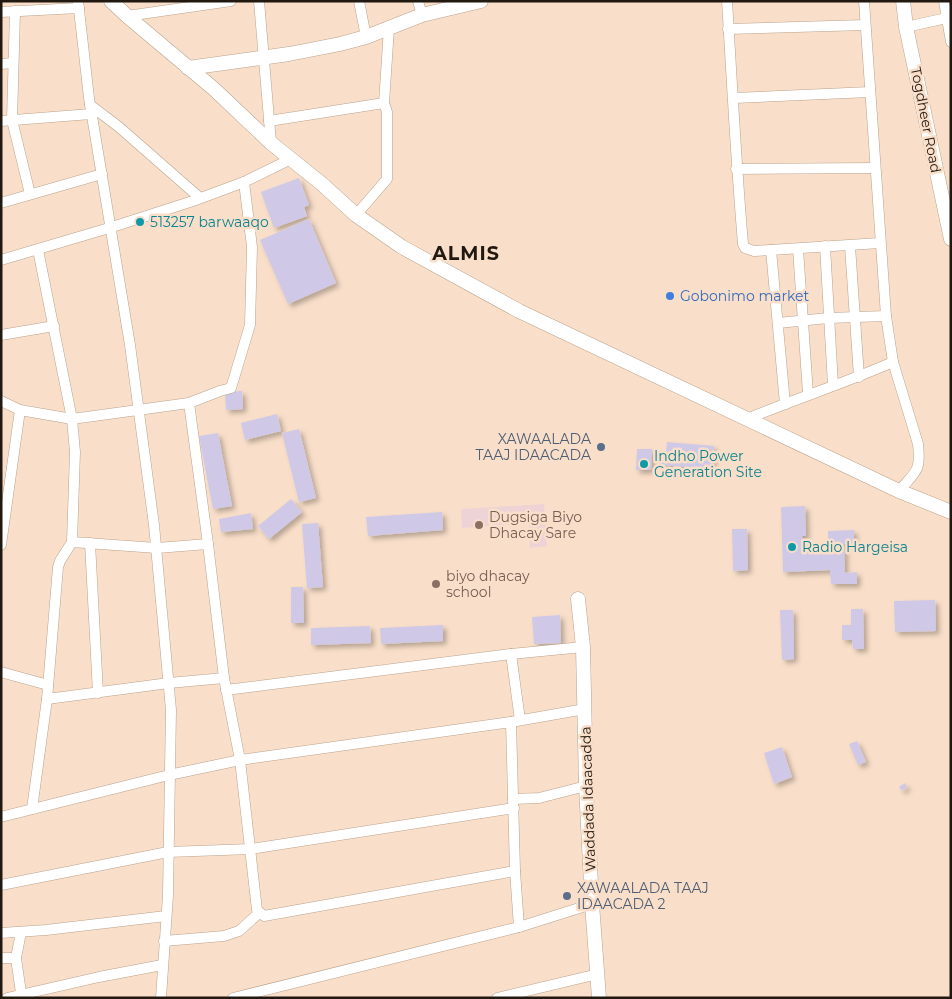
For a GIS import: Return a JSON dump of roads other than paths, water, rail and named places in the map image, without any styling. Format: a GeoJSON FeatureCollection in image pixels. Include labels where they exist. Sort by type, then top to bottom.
{"type":"FeatureCollection","features":[{"type":"Feature","properties":{"kind":"main road"},"geometry":{"type":"LineString","coordinates":[[111,1],[126,16],[214,89],[271,143],[356,215],[402,247],[519,311],[900,491],[951,512]]}},
{"type":"Feature","properties":{"kind":"main road"},"geometry":{"type":"LineString","coordinates":[[188,68],[289,54],[366,37],[422,15],[481,1]]}},
{"type":"Feature","properties":{"kind":"main road","name":"Togdheer Road"},"geometry":{"type":"LineString","coordinates":[[903,1],[906,27],[926,117],[945,187],[951,239]]}},
{"type":"Feature","properties":{"kind":"main road","name":"Waddada Idaacadda"},"geometry":{"type":"LineString","coordinates":[[578,599],[583,647],[586,786],[599,998]]}},
{"type":"Feature","properties":{"kind":"street"},"geometry":{"type":"LineString","coordinates":[[126,16],[231,1]]}},
{"type":"Feature","properties":{"kind":"street"},"geometry":{"type":"LineString","coordinates":[[259,1],[271,143]]}},
{"type":"Feature","properties":{"kind":"street"},"geometry":{"type":"LineString","coordinates":[[359,1],[366,37]]}},
{"type":"Feature","properties":{"kind":"street"},"geometry":{"type":"LineString","coordinates":[[418,1],[422,15]]}},
{"type":"Feature","properties":{"kind":"street"},"geometry":{"type":"LineString","coordinates":[[726,1],[734,98],[736,169],[743,244],[747,250],[754,251],[880,243]]}},
{"type":"Feature","properties":{"kind":"street"},"geometry":{"type":"LineString","coordinates":[[864,1],[874,168],[886,316],[893,362],[918,444],[919,457],[918,469],[900,491]]}},
{"type":"Feature","properties":{"kind":"street"},"geometry":{"type":"LineString","coordinates":[[944,1],[949,17],[951,42]]}},
{"type":"Feature","properties":{"kind":"street"},"geometry":{"type":"LineString","coordinates":[[1,12],[78,4],[91,109],[139,411],[157,548],[169,683],[171,710],[170,776],[166,916],[161,998]]}},
{"type":"Feature","properties":{"kind":"street"},"geometry":{"type":"LineString","coordinates":[[15,12],[13,63],[7,121],[30,194]]}},
{"type":"Feature","properties":{"kind":"street"},"geometry":{"type":"LineString","coordinates":[[906,27],[949,17]]}},
{"type":"Feature","properties":{"kind":"street"},"geometry":{"type":"LineString","coordinates":[[728,29],[865,25]]}},
{"type":"Feature","properties":{"kind":"street"},"geometry":{"type":"LineString","coordinates":[[356,215],[387,179],[387,112],[384,103],[390,28]]}},
{"type":"Feature","properties":{"kind":"street"},"geometry":{"type":"LineString","coordinates":[[1,64],[13,63]]}},
{"type":"Feature","properties":{"kind":"street"},"geometry":{"type":"LineString","coordinates":[[734,98],[870,92]]}},
{"type":"Feature","properties":{"kind":"street"},"geometry":{"type":"LineString","coordinates":[[269,121],[384,103]]}},
{"type":"Feature","properties":{"kind":"street"},"geometry":{"type":"LineString","coordinates":[[7,121],[91,109],[119,127],[200,198]]}},
{"type":"Feature","properties":{"kind":"street"},"geometry":{"type":"LineString","coordinates":[[1,260],[109,228],[200,198],[244,182],[291,159]]}},
{"type":"Feature","properties":{"kind":"street"},"geometry":{"type":"LineString","coordinates":[[736,169],[874,168]]}},
{"type":"Feature","properties":{"kind":"street"},"geometry":{"type":"LineString","coordinates":[[1,203],[102,174]]}},
{"type":"Feature","properties":{"kind":"street"},"geometry":{"type":"LineString","coordinates":[[1,401],[20,410],[72,419],[189,403],[220,390],[231,388],[250,326],[252,247],[244,182]]}},
{"type":"Feature","properties":{"kind":"street"},"geometry":{"type":"LineString","coordinates":[[825,246],[833,385]]}},
{"type":"Feature","properties":{"kind":"street"},"geometry":{"type":"LineString","coordinates":[[850,246],[859,377]]}},
{"type":"Feature","properties":{"kind":"street"},"geometry":{"type":"LineString","coordinates":[[798,249],[808,394]]}},
{"type":"Feature","properties":{"kind":"street"},"geometry":{"type":"LineString","coordinates":[[32,809],[47,699],[58,567],[72,542],[75,452],[72,419],[38,250]]}},
{"type":"Feature","properties":{"kind":"street"},"geometry":{"type":"LineString","coordinates":[[770,250],[785,404]]}},
{"type":"Feature","properties":{"kind":"street"},"geometry":{"type":"LineString","coordinates":[[778,323],[828,318],[886,316]]}},
{"type":"Feature","properties":{"kind":"street"},"geometry":{"type":"LineString","coordinates":[[1,335],[54,326]]}},
{"type":"Feature","properties":{"kind":"street"},"geometry":{"type":"LineString","coordinates":[[747,419],[808,394],[859,377],[893,362]]}},
{"type":"Feature","properties":{"kind":"street"},"geometry":{"type":"LineString","coordinates":[[189,403],[224,678],[240,760],[256,910],[264,916],[515,871]]}},
{"type":"Feature","properties":{"kind":"street"},"geometry":{"type":"LineString","coordinates":[[1,545],[20,410]]}},
{"type":"Feature","properties":{"kind":"street"},"geometry":{"type":"LineString","coordinates":[[72,542],[157,548],[208,544]]}},
{"type":"Feature","properties":{"kind":"street"},"geometry":{"type":"LineString","coordinates":[[90,544],[98,693]]}},
{"type":"Feature","properties":{"kind":"street"},"geometry":{"type":"LineString","coordinates":[[226,690],[511,654],[583,647]]}},
{"type":"Feature","properties":{"kind":"street"},"geometry":{"type":"LineString","coordinates":[[511,654],[515,721],[515,871],[519,927]]}},
{"type":"Feature","properties":{"kind":"street"},"geometry":{"type":"LineString","coordinates":[[1,672],[48,686]]}},
{"type":"Feature","properties":{"kind":"street"},"geometry":{"type":"LineString","coordinates":[[47,699],[169,683],[224,678]]}},
{"type":"Feature","properties":{"kind":"street"},"geometry":{"type":"LineString","coordinates":[[1,817],[240,760],[515,721],[584,709]]}},
{"type":"Feature","properties":{"kind":"street"},"geometry":{"type":"LineString","coordinates":[[1,884],[168,852],[251,849],[514,804],[586,786]]}},
{"type":"Feature","properties":{"kind":"street"},"geometry":{"type":"LineString","coordinates":[[233,998],[519,927],[592,904]]}},
{"type":"Feature","properties":{"kind":"street"},"geometry":{"type":"LineString","coordinates":[[164,940],[224,936],[239,931],[259,913]]}},
{"type":"Feature","properties":{"kind":"street"},"geometry":{"type":"LineString","coordinates":[[1,934],[166,916]]}},
{"type":"Feature","properties":{"kind":"street"},"geometry":{"type":"LineString","coordinates":[[20,932],[16,958],[21,993]]}},
{"type":"Feature","properties":{"kind":"street"},"geometry":{"type":"LineString","coordinates":[[1,958],[16,958]]}},
{"type":"Feature","properties":{"kind":"street"},"geometry":{"type":"LineString","coordinates":[[7,998],[21,993],[162,964]]}},
{"type":"Feature","properties":{"kind":"street"},"geometry":{"type":"LineString","coordinates":[[497,998],[598,974]]}},
{"type":"Feature","properties":{"kind":"place","name":"513257 barwaaqo"},"geometry":{"type":"Point","coordinates":[140,222]}},
{"type":"Feature","properties":{"kind":"place","name":"Gobonimo market"},"geometry":{"type":"Point","coordinates":[670,296]}},
{"type":"Feature","properties":{"kind":"place","name":"XAWAALADA TAAJ IDAACADA"},"geometry":{"type":"Point","coordinates":[601,447]}},
{"type":"Feature","properties":{"kind":"place","name":"Indho Power Generation Site"},"geometry":{"type":"Point","coordinates":[644,464]}},
{"type":"Feature","properties":{"kind":"place","name":"Dugsiga Biyo Dhacay Sare"},"geometry":{"type":"Point","coordinates":[479,525]}},
{"type":"Feature","properties":{"kind":"place","name":"Radio Hargeisa"},"geometry":{"type":"Point","coordinates":[792,547]}},
{"type":"Feature","properties":{"kind":"place","name":"biyo dhacay school"},"geometry":{"type":"Point","coordinates":[436,584]}},
{"type":"Feature","properties":{"kind":"place","name":"XAWAALADA TAAJ IDAACADA 2"},"geometry":{"type":"Point","coordinates":[567,896]}},
{"type":"Feature","properties":{"kind":"district","name":"ALMIS"},"geometry":{"type":"Point","coordinates":[466,253]}}]}
